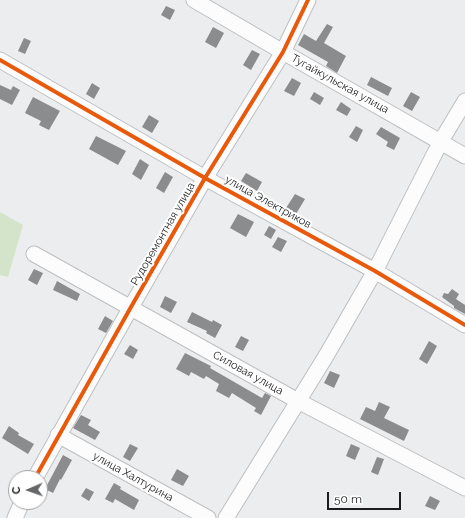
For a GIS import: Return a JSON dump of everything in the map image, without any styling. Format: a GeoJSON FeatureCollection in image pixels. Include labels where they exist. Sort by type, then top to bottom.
{"type":"FeatureCollection","features":[{"type":"Feature","properties":{"kind":"street","name":"Тугайкульская улица"},"geometry":{"type":"LineString","coordinates":[[194,0],[465,156]]}},
{"type":"Feature","properties":{"kind":"street","name":"Рудоремонтная улица"},"geometry":{"type":"LineString","coordinates":[[39,470],[130,307],[206,178],[283,52],[308,0]]}},
{"type":"Feature","properties":{"kind":"street","name":"улица Электриков"},"geometry":{"type":"LineString","coordinates":[[0,60],[206,178],[375,272],[465,325]]}},
{"type":"Feature","properties":{"kind":"street"},"geometry":{"type":"LineString","coordinates":[[226,518],[375,272],[441,141],[465,101]]}},
{"type":"Feature","properties":{"kind":"street","name":"Силовая улица"},"geometry":{"type":"LineString","coordinates":[[34,254],[298,400],[465,488]]}},
{"type":"Feature","properties":{"kind":"street","name":"улица Халтурина"},"geometry":{"type":"LineString","coordinates":[[58,435],[208,518]]}},
{"type":"Feature","properties":{"kind":"green space"},"geometry":{"type":"Polygon","coordinates":[[[0,212],[23,225],[8,277],[0,275],[0,212]]]}},
{"type":"Feature","properties":{"kind":"building"},"geometry":{"type":"Polygon","coordinates":[[[166,6],[175,10],[170,20],[161,15],[166,6]]]}},
{"type":"Feature","properties":{"kind":"building"},"geometry":{"type":"Polygon","coordinates":[[[327,24],[333,27],[324,43],[346,56],[337,73],[326,66],[328,62],[298,45],[304,34],[316,41],[327,24]]]}},
{"type":"Feature","properties":{"kind":"building"},"geometry":{"type":"Polygon","coordinates":[[[213,27],[224,33],[216,48],[205,42],[213,27]]]}},
{"type":"Feature","properties":{"kind":"building"},"geometry":{"type":"Polygon","coordinates":[[[24,38],[31,41],[25,54],[18,51],[24,38]]]}},
{"type":"Feature","properties":{"kind":"building"},"geometry":{"type":"Polygon","coordinates":[[[252,50],[260,54],[251,70],[243,65],[252,50]]]}},
{"type":"Feature","properties":{"kind":"building"},"geometry":{"type":"Polygon","coordinates":[[[371,77],[392,88],[388,96],[367,85],[371,77]]]}},
{"type":"Feature","properties":{"kind":"building"},"geometry":{"type":"Polygon","coordinates":[[[292,78],[301,83],[294,96],[284,91],[292,78]]]}},
{"type":"Feature","properties":{"kind":"building"},"geometry":{"type":"Polygon","coordinates":[[[92,83],[100,88],[94,99],[86,94],[92,83]]]}},
{"type":"Feature","properties":{"kind":"building"},"geometry":{"type":"Polygon","coordinates":[[[0,85],[11,90],[13,86],[20,90],[12,105],[0,99],[0,85]]]}},
{"type":"Feature","properties":{"kind":"building"},"geometry":{"type":"Polygon","coordinates":[[[314,92],[324,98],[320,105],[310,99],[314,92]]]}},
{"type":"Feature","properties":{"kind":"building"},"geometry":{"type":"Polygon","coordinates":[[[411,92],[420,97],[412,111],[403,106],[411,92]]]}},
{"type":"Feature","properties":{"kind":"building"},"geometry":{"type":"Polygon","coordinates":[[[33,97],[60,111],[49,130],[39,125],[41,121],[25,113],[33,97]]]}},
{"type":"Feature","properties":{"kind":"building"},"geometry":{"type":"Polygon","coordinates":[[[341,102],[351,109],[347,116],[336,110],[341,102]]]}},
{"type":"Feature","properties":{"kind":"building"},"geometry":{"type":"Polygon","coordinates":[[[149,115],[159,121],[152,133],[142,127],[149,115]]]}},
{"type":"Feature","properties":{"kind":"building"},"geometry":{"type":"Polygon","coordinates":[[[356,126],[363,130],[357,142],[349,137],[356,126]]]}},
{"type":"Feature","properties":{"kind":"building"},"geometry":{"type":"Polygon","coordinates":[[[381,127],[400,138],[394,150],[386,146],[388,142],[376,134],[381,127]]]}},
{"type":"Feature","properties":{"kind":"building"},"geometry":{"type":"Polygon","coordinates":[[[96,136],[126,151],[118,165],[89,149],[96,136]]]}},
{"type":"Feature","properties":{"kind":"building"},"geometry":{"type":"Polygon","coordinates":[[[140,159],[149,165],[141,180],[132,174],[140,159]]]}},
{"type":"Feature","properties":{"kind":"building"},"geometry":{"type":"Polygon","coordinates":[[[165,172],[173,177],[164,193],[156,188],[165,172]]]}},
{"type":"Feature","properties":{"kind":"building"},"geometry":{"type":"Polygon","coordinates":[[[246,173],[262,182],[257,191],[241,181],[246,173]]]}},
{"type":"Feature","properties":{"kind":"building"},"geometry":{"type":"Polygon","coordinates":[[[295,194],[305,199],[296,214],[286,208],[295,194]]]}},
{"type":"Feature","properties":{"kind":"building"},"geometry":{"type":"Polygon","coordinates":[[[238,214],[254,222],[246,237],[230,228],[238,214]]]}},
{"type":"Feature","properties":{"kind":"building"},"geometry":{"type":"Polygon","coordinates":[[[269,226],[276,230],[271,239],[264,235],[269,226]]]}},
{"type":"Feature","properties":{"kind":"building"},"geometry":{"type":"Polygon","coordinates":[[[278,237],[287,241],[281,252],[272,247],[278,237]]]}},
{"type":"Feature","properties":{"kind":"building"},"geometry":{"type":"Polygon","coordinates":[[[34,269],[43,273],[37,285],[28,280],[34,269]]]}},
{"type":"Feature","properties":{"kind":"building"},"geometry":{"type":"Polygon","coordinates":[[[57,281],[80,294],[77,301],[53,290],[57,281]]]}},
{"type":"Feature","properties":{"kind":"building"},"geometry":{"type":"Polygon","coordinates":[[[452,289],[459,294],[456,299],[465,305],[465,314],[454,308],[454,306],[442,297],[444,293],[448,294],[452,289]]]}},
{"type":"Feature","properties":{"kind":"building"},"geometry":{"type":"Polygon","coordinates":[[[165,296],[177,302],[171,313],[160,307],[165,296]]]}},
{"type":"Feature","properties":{"kind":"building"},"geometry":{"type":"Polygon","coordinates":[[[192,312],[212,322],[213,320],[222,325],[215,338],[206,333],[207,331],[187,322],[192,312]]]}},
{"type":"Feature","properties":{"kind":"building"},"geometry":{"type":"Polygon","coordinates":[[[105,316],[113,321],[106,333],[98,329],[105,316]]]}},
{"type":"Feature","properties":{"kind":"building"},"geometry":{"type":"Polygon","coordinates":[[[241,336],[249,340],[243,351],[235,347],[241,336]]]}},
{"type":"Feature","properties":{"kind":"building"},"geometry":{"type":"Polygon","coordinates":[[[429,341],[437,346],[427,364],[419,359],[429,341]]]}},
{"type":"Feature","properties":{"kind":"building"},"geometry":{"type":"Polygon","coordinates":[[[130,345],[138,350],[133,359],[124,354],[130,345]]]}},
{"type":"Feature","properties":{"kind":"building"},"geometry":{"type":"Polygon","coordinates":[[[185,353],[211,366],[210,368],[262,398],[265,393],[271,396],[261,415],[254,411],[256,408],[232,393],[229,398],[216,391],[219,384],[206,376],[204,379],[191,372],[189,376],[176,369],[185,353]]]}},
{"type":"Feature","properties":{"kind":"building"},"geometry":{"type":"Polygon","coordinates":[[[330,371],[340,375],[334,388],[324,383],[330,371]]]}},
{"type":"Feature","properties":{"kind":"building"},"geometry":{"type":"Polygon","coordinates":[[[379,402],[390,407],[384,418],[409,430],[404,441],[360,419],[366,407],[375,411],[379,402]]]}},
{"type":"Feature","properties":{"kind":"building"},"geometry":{"type":"Polygon","coordinates":[[[81,415],[91,420],[88,425],[100,432],[95,440],[73,428],[81,415]]]}},
{"type":"Feature","properties":{"kind":"building"},"geometry":{"type":"Polygon","coordinates":[[[9,426],[19,433],[18,435],[34,444],[28,454],[2,438],[9,426]]]}},
{"type":"Feature","properties":{"kind":"building"},"geometry":{"type":"Polygon","coordinates":[[[130,444],[138,448],[130,461],[123,457],[130,444]]]}},
{"type":"Feature","properties":{"kind":"building"},"geometry":{"type":"Polygon","coordinates":[[[351,444],[360,448],[355,460],[346,456],[351,444]]]}},
{"type":"Feature","properties":{"kind":"building"},"geometry":{"type":"Polygon","coordinates":[[[63,455],[72,460],[53,493],[48,490],[48,483],[63,455]]]}},
{"type":"Feature","properties":{"kind":"building"},"geometry":{"type":"Polygon","coordinates":[[[377,457],[384,459],[378,475],[371,472],[377,457]]]}},
{"type":"Feature","properties":{"kind":"building"},"geometry":{"type":"Polygon","coordinates":[[[177,469],[189,476],[183,486],[171,480],[177,469]]]}},
{"type":"Feature","properties":{"kind":"building"},"geometry":{"type":"Polygon","coordinates":[[[114,483],[121,487],[120,489],[139,500],[134,510],[115,499],[113,503],[105,499],[114,483]]]}},
{"type":"Feature","properties":{"kind":"building"},"geometry":{"type":"Polygon","coordinates":[[[86,488],[94,492],[89,501],[81,496],[86,488]]]}},
{"type":"Feature","properties":{"kind":"building"},"geometry":{"type":"Polygon","coordinates":[[[430,496],[440,501],[435,510],[425,506],[430,496]]]}},
{"type":"Feature","properties":{"kind":"cycle path"},"geometry":{"type":"LineString","coordinates":[[39,470],[205,178],[283,52],[308,0]]}},
{"type":"Feature","properties":{"kind":"cycle path"},"geometry":{"type":"LineString","coordinates":[[0,60],[205,178],[375,271],[465,325]]}}]}
